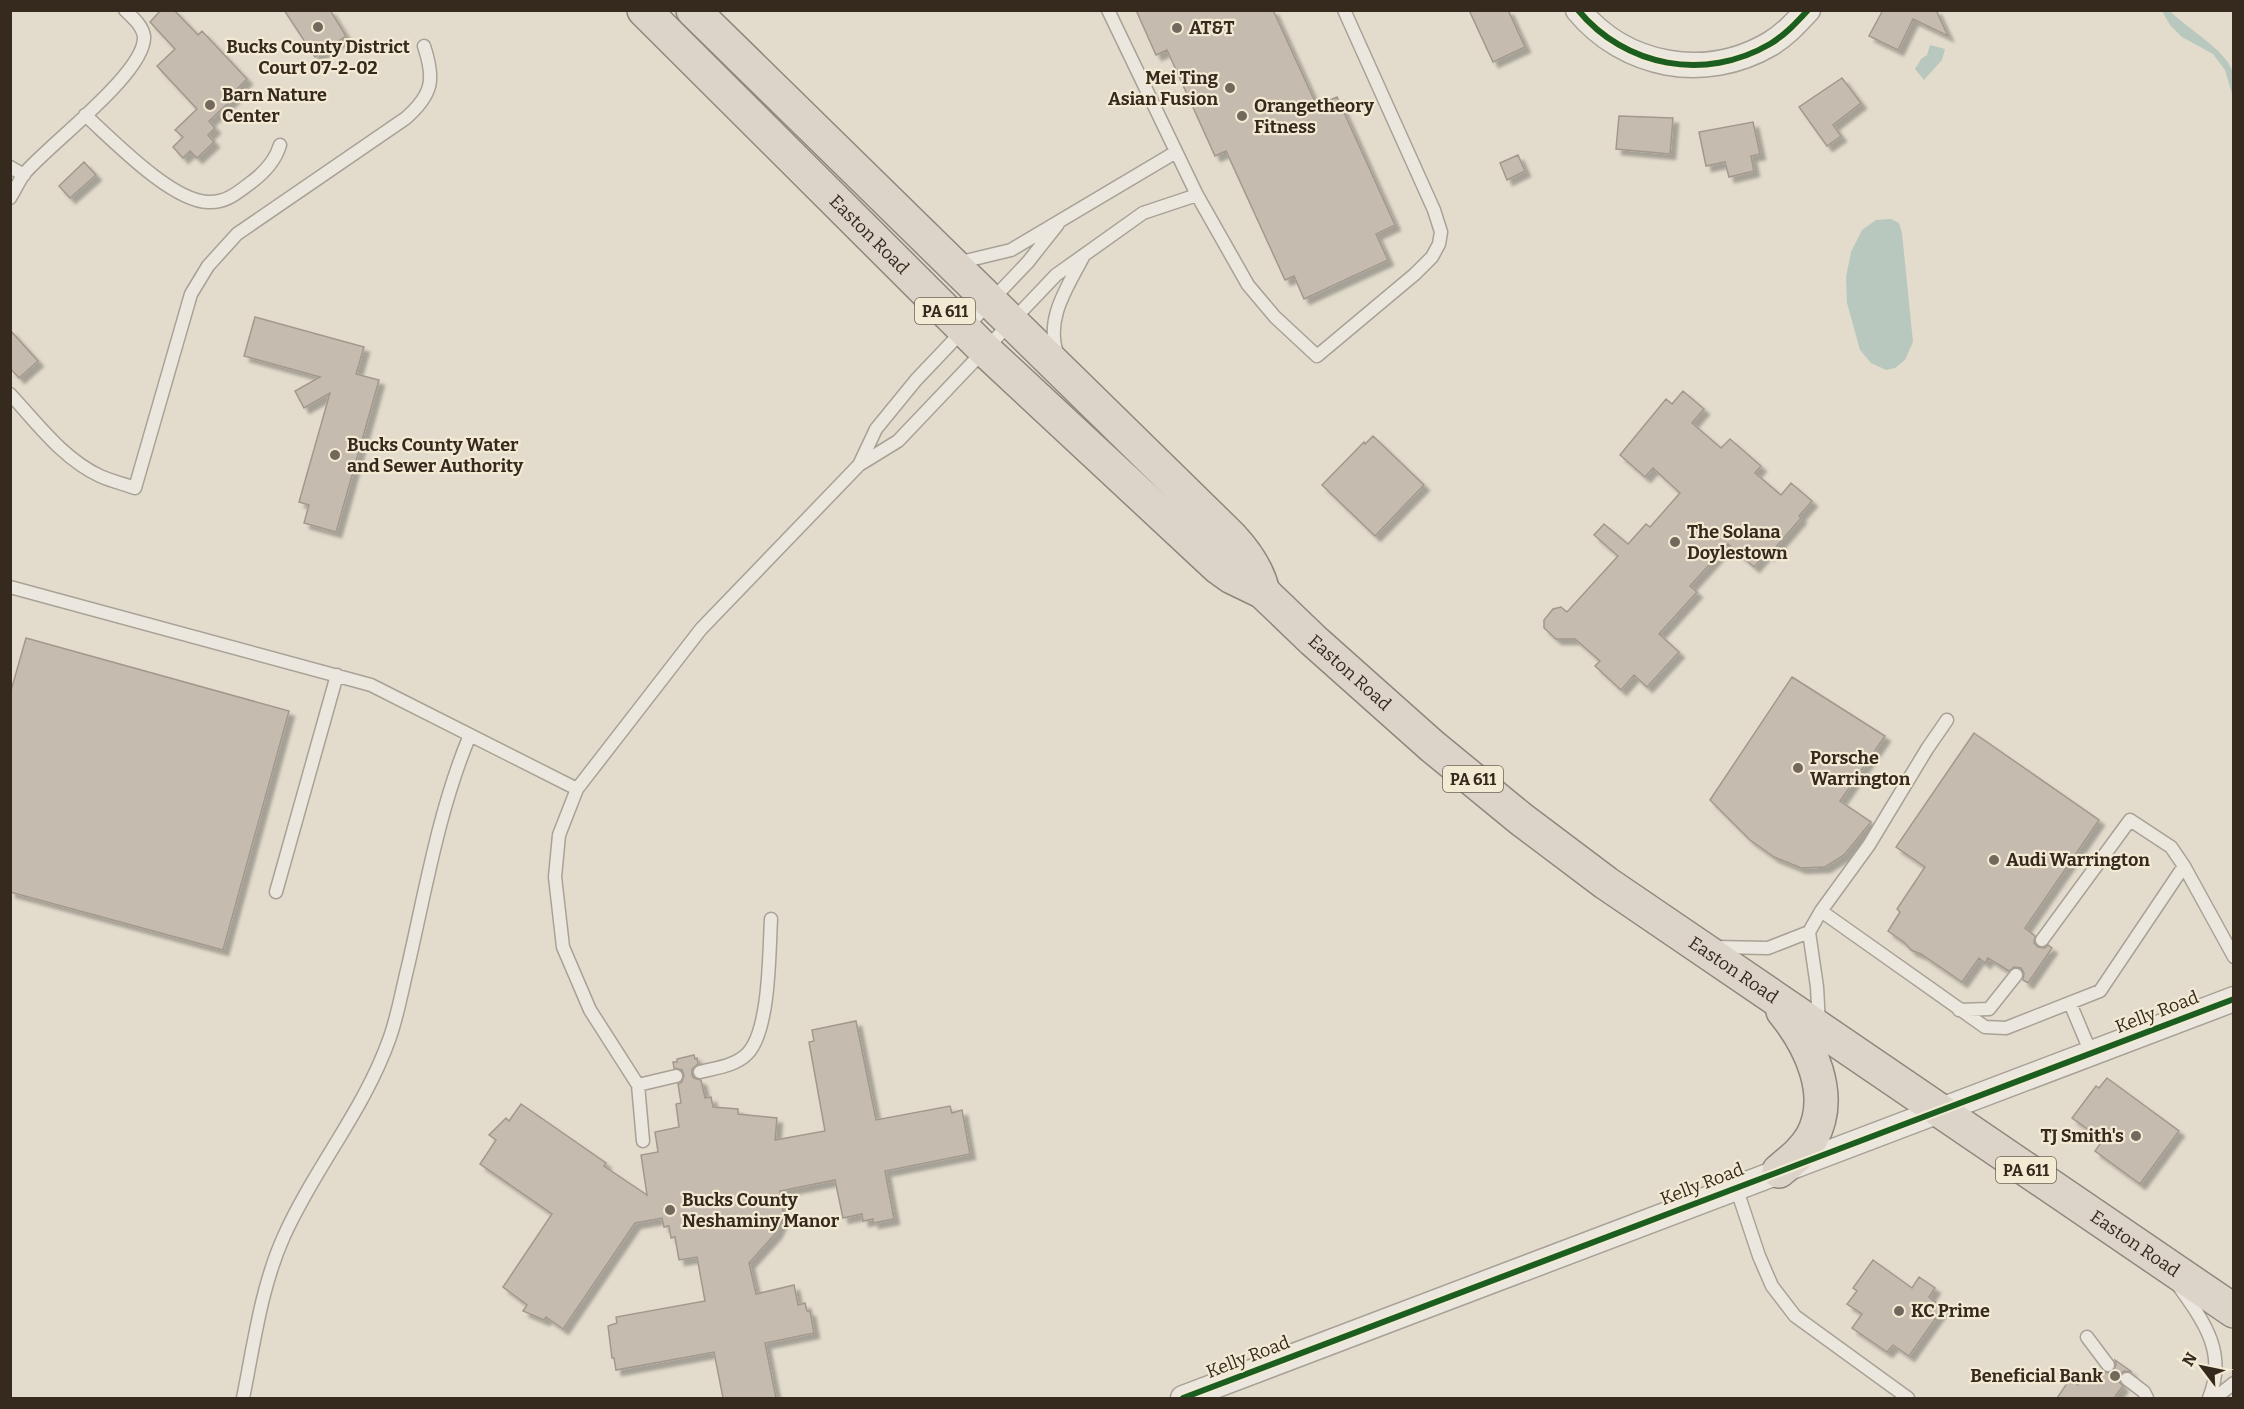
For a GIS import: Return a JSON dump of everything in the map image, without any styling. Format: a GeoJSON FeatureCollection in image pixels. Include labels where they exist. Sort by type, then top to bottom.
{"type":"FeatureCollection","features":[{"type":"Feature","properties":{"kind":"highway","name":"Easton Road"},"geometry":{"type":"LineString","coordinates":[[644,10],[974,340],[1218,567],[1232,578],[1263,592],[1313,640],[1432,746],[1521,819],[1606,883],[2234,1311]]}},
{"type":"Feature","properties":{"kind":"highway","name":"Easton Road"},"geometry":{"type":"LineString","coordinates":[[693,10],[1231,537],[1246,554],[1260,579],[1263,592]]}},
{"type":"Feature","properties":{"kind":"highway"},"geometry":{"type":"LineString","coordinates":[[1770,996],[1788,1017],[1808,1049],[1816,1068],[1821,1105],[1812,1136],[1794,1159],[1779,1171]]}},
{"type":"Feature","properties":{"kind":"street"},"geometry":{"type":"LineString","coordinates":[[1578,10],[1589,24],[1606,38],[1630,52],[1649,59],[1690,65],[1722,63],[1770,44],[1789,30],[1808,10]]}},
{"type":"Feature","properties":{"kind":"street","name":"Kelly Road"},"geometry":{"type":"LineString","coordinates":[[1183,1398],[2234,999]]}},
{"type":"Feature","properties":{"kind":"lane"},"geometry":{"type":"LineString","coordinates":[[10,198],[24,175],[126,75],[141,51],[144,36],[139,24],[125,10]]}},
{"type":"Feature","properties":{"kind":"lane"},"geometry":{"type":"LineString","coordinates":[[1108,10],[1197,195],[1248,285],[1275,317],[1317,356],[1415,274],[1432,257],[1439,244],[1441,232],[1439,222],[1344,10]]}},
{"type":"Feature","properties":{"kind":"lane"},"geometry":{"type":"LineString","coordinates":[[10,394],[52,441],[74,460],[99,476],[135,488],[191,294],[208,266],[237,234],[419,107],[430,86],[432,68],[424,46]]}},
{"type":"Feature","properties":{"kind":"lane"},"geometry":{"type":"LineString","coordinates":[[85,115],[164,184],[187,198],[208,202],[231,198],[247,186],[276,158],[280,146]]}},
{"type":"Feature","properties":{"kind":"lane"},"geometry":{"type":"LineString","coordinates":[[951,264],[1011,250],[1176,152]]}},
{"type":"Feature","properties":{"kind":"lane"},"geometry":{"type":"LineString","coordinates":[[10,167],[24,175]]}},
{"type":"Feature","properties":{"kind":"lane"},"geometry":{"type":"LineString","coordinates":[[859,465],[876,429],[916,380],[974,340],[1000,312],[1056,276],[1143,213],[1197,195]]}},
{"type":"Feature","properties":{"kind":"lane"},"geometry":{"type":"LineString","coordinates":[[644,1141],[638,1085],[590,1010],[563,947],[555,877],[559,835],[577,789],[701,629],[859,465],[898,441],[974,340],[1000,312],[1028,262],[1058,224]]}},
{"type":"Feature","properties":{"kind":"lane"},"geometry":{"type":"LineString","coordinates":[[1068,379],[1054,347],[1054,326],[1057,308],[1084,256]]}},
{"type":"Feature","properties":{"kind":"lane"},"geometry":{"type":"LineString","coordinates":[[10,587],[371,685],[577,789]]}},
{"type":"Feature","properties":{"kind":"lane"},"geometry":{"type":"LineString","coordinates":[[276,892],[337,675]]}},
{"type":"Feature","properties":{"kind":"lane"},"geometry":{"type":"LineString","coordinates":[[1819,1028],[1817,987],[1809,932],[1821,911],[1869,845],[1947,720]]}},
{"type":"Feature","properties":{"kind":"lane"},"geometry":{"type":"LineString","coordinates":[[243,1398],[270,1271],[306,1193],[373,1078],[390,1036],[442,815],[454,774],[470,735]]}},
{"type":"Feature","properties":{"kind":"lane"},"geometry":{"type":"LineString","coordinates":[[2042,940],[2130,820],[2171,847],[2184,866],[2234,957]]}},
{"type":"Feature","properties":{"kind":"lane"},"geometry":{"type":"LineString","coordinates":[[1821,911],[1959,1010],[1986,1027],[2006,1028],[2100,991],[2184,866]]}},
{"type":"Feature","properties":{"kind":"lane"},"geometry":{"type":"LineString","coordinates":[[700,1072],[727,1066],[746,1055],[757,1040],[763,1018],[771,919]]}},
{"type":"Feature","properties":{"kind":"lane"},"geometry":{"type":"LineString","coordinates":[[1699,947],[1768,948],[1809,932]]}},
{"type":"Feature","properties":{"kind":"lane"},"geometry":{"type":"LineString","coordinates":[[1959,1010],[1989,1009],[2016,975]]}},
{"type":"Feature","properties":{"kind":"lane"},"geometry":{"type":"LineString","coordinates":[[2070,1003],[2091,1053]]}},
{"type":"Feature","properties":{"kind":"lane"},"geometry":{"type":"LineString","coordinates":[[638,1085],[676,1076]]}},
{"type":"Feature","properties":{"kind":"lane"},"geometry":{"type":"LineString","coordinates":[[1736,1187],[1759,1256],[1772,1286],[1795,1316],[1908,1398]]}},
{"type":"Feature","properties":{"kind":"lane"},"geometry":{"type":"LineString","coordinates":[[2162,1263],[2196,1311],[2211,1339],[2217,1363],[2209,1398]]}},
{"type":"Feature","properties":{"kind":"lane"},"geometry":{"type":"LineString","coordinates":[[2087,1337],[2108,1365]]}},
{"type":"Feature","properties":{"kind":"lane"},"geometry":{"type":"LineString","coordinates":[[2127,1379],[2144,1392],[2147,1398]]}},
{"type":"Feature","properties":{"kind":"lane"},"geometry":{"type":"LineString","coordinates":[[2215,1398],[2234,1383]]}},
{"type":"Feature","properties":{"kind":"shaded area"},"geometry":{"type":"Polygon","coordinates":[[[2162,11],[2170,11],[2223,56],[2233,73],[2233,97],[2225,70],[2213,54],[2182,37],[2170,25],[2162,11]]]}},
{"type":"Feature","properties":{"kind":"shaded area"},"geometry":{"type":"Polygon","coordinates":[[[1930,45],[1945,49],[1942,60],[1924,80],[1915,69],[1921,59],[1927,55],[1930,45]]]}},
{"type":"Feature","properties":{"kind":"shaded area"},"geometry":{"type":"Polygon","coordinates":[[[1891,219],[1899,223],[1902,233],[1913,342],[1905,360],[1895,368],[1886,370],[1871,363],[1860,350],[1847,303],[1846,277],[1851,252],[1862,230],[1876,220],[1891,219]]]}},
{"type":"Feature","properties":{"kind":"building","name":"Barn Nature Center"},"geometry":{"type":"Polygon","coordinates":[[[161,10],[174,10],[198,35],[202,31],[247,79],[237,89],[240,92],[209,121],[215,128],[208,135],[214,142],[197,158],[190,151],[183,158],[173,147],[183,137],[175,130],[197,109],[157,66],[175,49],[150,22],[161,10]]]}},
{"type":"Feature","properties":{"kind":"building","name":"Bucks County District Court 07-2-02"},"geometry":{"type":"Polygon","coordinates":[[[284,10],[330,10],[346,36],[315,57],[284,10]]]}},
{"type":"Feature","properties":{"kind":"building"},"geometry":{"type":"Polygon","coordinates":[[[1136,10],[1273,10],[1317,106],[1337,97],[1395,225],[1376,234],[1388,260],[1304,299],[1294,276],[1285,280],[1226,151],[1215,156],[1167,50],[1156,55],[1136,10]]]}},
{"type":"Feature","properties":{"kind":"building"},"geometry":{"type":"Polygon","coordinates":[[[1469,10],[1508,10],[1525,47],[1493,62],[1469,10]]]}},
{"type":"Feature","properties":{"kind":"building"},"geometry":{"type":"Polygon","coordinates":[[[1883,10],[1936,10],[1948,36],[1913,19],[1898,50],[1869,36],[1883,10]]]}},
{"type":"Feature","properties":{"kind":"building"},"geometry":{"type":"Polygon","coordinates":[[[1842,78],[1861,103],[1833,125],[1841,136],[1827,146],[1799,107],[1842,78]]]}},
{"type":"Feature","properties":{"kind":"building"},"geometry":{"type":"Polygon","coordinates":[[[1619,116],[1673,118],[1670,154],[1616,149],[1619,116]]]}},
{"type":"Feature","properties":{"kind":"building"},"geometry":{"type":"Polygon","coordinates":[[[1753,122],[1760,154],[1751,156],[1754,171],[1729,177],[1725,162],[1706,166],[1699,132],[1753,122]]]}},
{"type":"Feature","properties":{"kind":"building"},"geometry":{"type":"Polygon","coordinates":[[[1518,155],[1525,171],[1507,180],[1500,163],[1518,155]]]}},
{"type":"Feature","properties":{"kind":"building"},"geometry":{"type":"Polygon","coordinates":[[[84,162],[96,175],[70,198],[59,186],[84,162]]]}},
{"type":"Feature","properties":{"kind":"building","name":"Bucks County Water and Sewer Authority"},"geometry":{"type":"Polygon","coordinates":[[[255,317],[364,347],[356,374],[379,380],[336,532],[304,523],[309,505],[299,502],[330,393],[304,408],[295,391],[320,377],[244,356],[255,317]]]}},
{"type":"Feature","properties":{"kind":"building"},"geometry":{"type":"Polygon","coordinates":[[[10,330],[38,361],[19,378],[10,368],[10,330]]]}},
{"type":"Feature","properties":{"kind":"building","name":"The Solana Doylestown"},"geometry":{"type":"Polygon","coordinates":[[[1683,391],[1704,409],[1692,423],[1721,448],[1730,439],[1761,466],[1755,473],[1781,495],[1791,483],[1812,501],[1799,516],[1801,518],[1769,555],[1767,552],[1754,567],[1728,544],[1690,586],[1697,592],[1659,634],[1679,652],[1647,687],[1634,675],[1621,690],[1595,666],[1600,661],[1575,639],[1556,639],[1544,628],[1544,620],[1553,609],[1561,607],[1567,612],[1618,556],[1594,535],[1604,524],[1628,544],[1646,524],[1650,527],[1680,493],[1653,468],[1645,477],[1620,455],[1666,399],[1672,404],[1683,391]]]}},
{"type":"Feature","properties":{"kind":"building"},"geometry":{"type":"Polygon","coordinates":[[[1373,436],[1424,485],[1375,536],[1322,485],[1364,442],[1365,444],[1373,436]]]}},
{"type":"Feature","properties":{"kind":"building"},"geometry":{"type":"Polygon","coordinates":[[[26,638],[289,711],[223,950],[10,892],[10,694],[26,638]]]}},
{"type":"Feature","properties":{"kind":"building","name":"Porsche Warrington"},"geometry":{"type":"Polygon","coordinates":[[[1792,677],[1885,736],[1840,801],[1871,822],[1844,855],[1825,867],[1801,868],[1774,857],[1750,840],[1710,800],[1792,677]]]}},
{"type":"Feature","properties":{"kind":"building","name":"Audi Warrington"},"geometry":{"type":"Polygon","coordinates":[[[1974,733],[2099,820],[2025,928],[2035,936],[2034,943],[2038,947],[2045,948],[2048,945],[2052,948],[2028,983],[2023,980],[2024,973],[2021,968],[2014,967],[2009,971],[1988,958],[1985,963],[1979,958],[1962,982],[1921,954],[1911,950],[1888,931],[1900,912],[1897,909],[1925,867],[1896,847],[1974,733]]]}},
{"type":"Feature","properties":{"kind":"building","name":"Bucks County Neshaminy Manor"},"geometry":{"type":"Polygon","coordinates":[[[856,1021],[876,1120],[950,1106],[952,1113],[962,1110],[970,1154],[885,1171],[894,1219],[873,1223],[873,1219],[863,1221],[862,1214],[843,1218],[835,1180],[780,1191],[784,1217],[776,1233],[749,1263],[756,1294],[794,1285],[798,1305],[805,1303],[807,1311],[810,1311],[814,1333],[765,1343],[776,1398],[723,1398],[714,1352],[616,1370],[608,1326],[617,1323],[616,1317],[705,1301],[697,1257],[679,1260],[675,1237],[671,1238],[669,1226],[664,1227],[662,1218],[635,1223],[563,1329],[546,1317],[544,1320],[523,1311],[527,1305],[503,1287],[552,1214],[480,1164],[496,1140],[489,1135],[506,1118],[509,1121],[521,1104],[606,1163],[604,1166],[647,1195],[641,1155],[658,1152],[655,1132],[679,1127],[676,1104],[681,1103],[678,1084],[682,1082],[684,1075],[682,1070],[674,1068],[673,1062],[694,1055],[695,1059],[697,1058],[698,1064],[692,1069],[692,1075],[701,1080],[705,1098],[711,1097],[713,1107],[738,1109],[738,1114],[777,1118],[775,1140],[825,1131],[809,1042],[814,1041],[812,1030],[856,1021]]]}},
{"type":"Feature","properties":{"kind":"building","name":"TJ Smith's"},"geometry":{"type":"Polygon","coordinates":[[[2107,1078],[2179,1131],[2140,1184],[2095,1151],[2103,1140],[2072,1118],[2096,1086],[2099,1088],[2107,1078]]]}},
{"type":"Feature","properties":{"kind":"building","name":"KC Prime"},"geometry":{"type":"Polygon","coordinates":[[[1873,1260],[1912,1288],[1919,1277],[1935,1288],[1929,1297],[1943,1308],[1909,1356],[1893,1345],[1887,1352],[1852,1328],[1862,1314],[1847,1304],[1857,1291],[1853,1288],[1873,1260]]]}},
{"type":"Feature","properties":{"kind":"building","name":"Beneficial Bank"},"geometry":{"type":"Polygon","coordinates":[[[2115,1360],[2132,1372],[2124,1371],[2120,1374],[2119,1382],[2123,1386],[2114,1398],[2057,1398],[2070,1379],[2078,1385],[2086,1373],[2097,1380],[2103,1371],[2108,1373],[2113,1371],[2116,1365],[2115,1360]]]}},
{"type":"Feature","properties":{"kind":"cycle path"},"geometry":{"type":"LineString","coordinates":[[1578,10],[1597,29],[1619,45],[1642,56],[1667,63],[1693,65],[1719,63],[1745,56],[1770,44],[1785,33],[1808,10]]}},
{"type":"Feature","properties":{"kind":"cycle path"},"geometry":{"type":"LineString","coordinates":[[1183,1398],[2234,999]]}},
{"type":"Feature","properties":{"kind":"place","name":"Bucks County District Court 07-2-02"},"geometry":{"type":"Point","coordinates":[318,27]}},
{"type":"Feature","properties":{"kind":"place","name":"AT&T"},"geometry":{"type":"Point","coordinates":[1177,28]}},
{"type":"Feature","properties":{"kind":"place","name":"Mei Ting Asian Fusion"},"geometry":{"type":"Point","coordinates":[1230,88]}},
{"type":"Feature","properties":{"kind":"place","name":"Barn Nature Center"},"geometry":{"type":"Point","coordinates":[210,105]}},
{"type":"Feature","properties":{"kind":"place","name":"Orangetheory Fitness"},"geometry":{"type":"Point","coordinates":[1242,116]}},
{"type":"Feature","properties":{"kind":"place","name":"Bucks County Water and Sewer Authority"},"geometry":{"type":"Point","coordinates":[335,455]}},
{"type":"Feature","properties":{"kind":"place","name":"The Solana Doylestown"},"geometry":{"type":"Point","coordinates":[1675,542]}},
{"type":"Feature","properties":{"kind":"place","name":"Porsche Warrington"},"geometry":{"type":"Point","coordinates":[1798,768]}},
{"type":"Feature","properties":{"kind":"place","name":"Audi Warrington"},"geometry":{"type":"Point","coordinates":[1994,860]}},
{"type":"Feature","properties":{"kind":"place","name":"TJ Smith's"},"geometry":{"type":"Point","coordinates":[2136,1136]}},
{"type":"Feature","properties":{"kind":"place","name":"Bucks County Neshaminy Manor"},"geometry":{"type":"Point","coordinates":[670,1210]}},
{"type":"Feature","properties":{"kind":"place","name":"KC Prime"},"geometry":{"type":"Point","coordinates":[1899,1311]}},
{"type":"Feature","properties":{"kind":"place","name":"Beneficial Bank"},"geometry":{"type":"Point","coordinates":[2115,1376]}}]}
